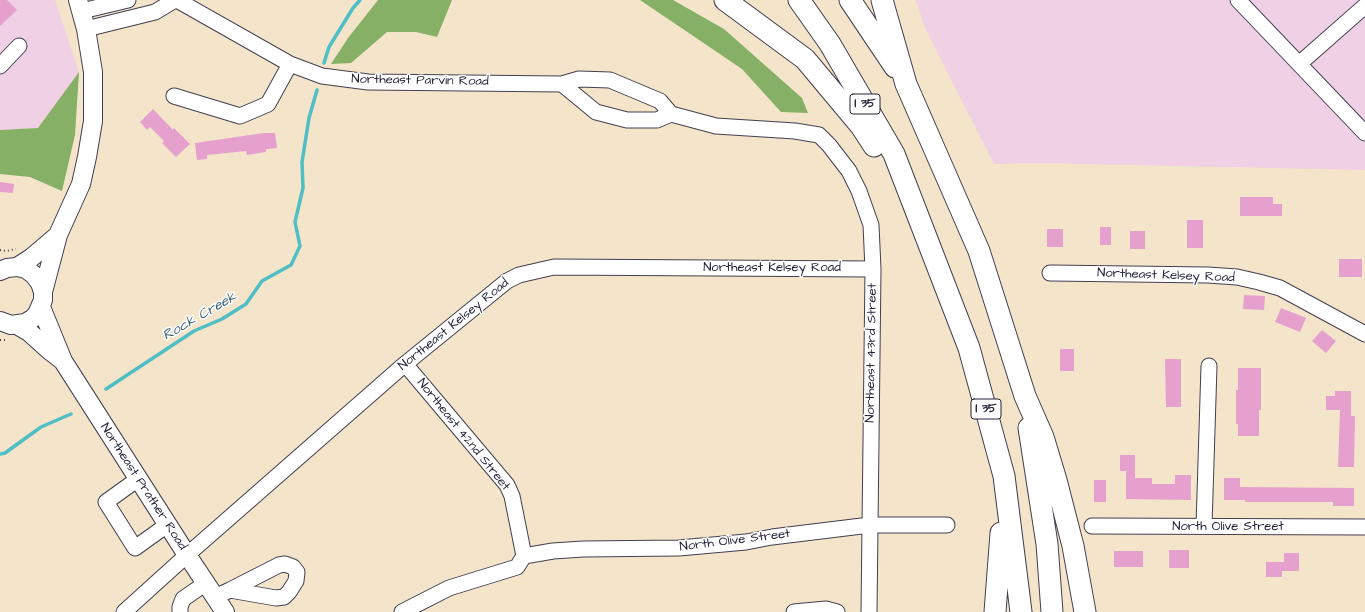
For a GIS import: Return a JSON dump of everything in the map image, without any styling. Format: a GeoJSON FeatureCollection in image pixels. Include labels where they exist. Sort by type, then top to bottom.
{"type":"FeatureCollection","features":[{"type":"Feature","properties":{"kind":"highway"},"geometry":{"type":"LineString","coordinates":[[725,0],[805,59],[862,126],[917,214]]}},
{"type":"Feature","properties":{"kind":"highway","name":"I 35"},"geometry":{"type":"LineString","coordinates":[[799,0],[830,44],[894,154],[969,348],[1004,476],[1021,612]]}},
{"type":"Feature","properties":{"kind":"highway"},"geometry":{"type":"LineString","coordinates":[[850,0],[906,84]]}},
{"type":"Feature","properties":{"kind":"highway"},"geometry":{"type":"LineString","coordinates":[[882,0],[906,84],[980,251],[1025,396],[1043,437],[1073,546],[1085,612]]}},
{"type":"Feature","properties":{"kind":"highway"},"geometry":{"type":"LineString","coordinates":[[1025,396],[1047,544],[1052,612]]}},
{"type":"Feature","properties":{"kind":"highway"},"geometry":{"type":"LineString","coordinates":[[995,612],[1000,556],[1004,476]]}},
{"type":"Feature","properties":{"kind":"main road"},"geometry":{"type":"LineString","coordinates":[[6,324],[25,323],[38,314],[58,235],[81,184],[93,121],[93,72],[86,29],[80,6]]}},
{"type":"Feature","properties":{"kind":"main road"},"geometry":{"type":"LineString","coordinates":[[6,268],[32,258],[58,235]]}},
{"type":"Feature","properties":{"kind":"main road","name":"Northeast Prather Road"},"geometry":{"type":"LineString","coordinates":[[6,268],[26,269],[34,275],[40,283],[42,299],[63,361],[187,555],[217,590],[226,612]]}},
{"type":"Feature","properties":{"kind":"main road","name":"Northeast Prather Road"},"geometry":{"type":"LineString","coordinates":[[6,324],[29,332],[63,361]]}},
{"type":"Feature","properties":{"kind":"street"},"geometry":{"type":"LineString","coordinates":[[80,6],[128,0]]}},
{"type":"Feature","properties":{"kind":"street","name":"Northeast Parvin Road"},"geometry":{"type":"LineString","coordinates":[[86,29],[154,12],[176,0],[290,64],[322,76],[368,82],[562,84],[579,79],[610,80],[660,101],[672,114],[716,126],[795,131]]}},
{"type":"Feature","properties":{"kind":"street"},"geometry":{"type":"LineString","coordinates":[[1238,0],[1365,133]]}},
{"type":"Feature","properties":{"kind":"street"},"geometry":{"type":"LineString","coordinates":[[1299,64],[1365,6]]}},
{"type":"Feature","properties":{"kind":"street"},"geometry":{"type":"LineString","coordinates":[[0,66],[19,46]]}},
{"type":"Feature","properties":{"kind":"street"},"geometry":{"type":"LineString","coordinates":[[174,96],[240,116],[268,104],[290,64]]}},
{"type":"Feature","properties":{"kind":"street"},"geometry":{"type":"LineString","coordinates":[[562,84],[596,112],[627,120],[656,120],[672,114]]}},
{"type":"Feature","properties":{"kind":"street","name":"Northeast 43rd Street"},"geometry":{"type":"LineString","coordinates":[[795,131],[819,135],[830,145],[849,171],[859,191],[871,225],[873,269],[869,612]]}},
{"type":"Feature","properties":{"kind":"street","name":"Northeast Kelsey Road"},"geometry":{"type":"LineString","coordinates":[[124,612],[405,364],[507,281],[519,274],[554,267],[873,269]]}},
{"type":"Feature","properties":{"kind":"street","name":"Northeast Kelsey Road"},"geometry":{"type":"LineString","coordinates":[[1050,273],[1208,275],[1237,277],[1280,288],[1365,334]]}},
{"type":"Feature","properties":{"kind":"street","name":"Northeast 42nd Street"},"geometry":{"type":"LineString","coordinates":[[405,364],[507,485],[512,496],[524,556]]}},
{"type":"Feature","properties":{"kind":"street"},"geometry":{"type":"LineString","coordinates":[[1204,526],[1209,366]]}},
{"type":"Feature","properties":{"kind":"street"},"geometry":{"type":"LineString","coordinates":[[138,479],[106,502],[136,548],[167,525]]}},
{"type":"Feature","properties":{"kind":"street","name":"North Olive Street"},"geometry":{"type":"LineString","coordinates":[[524,556],[554,551],[679,548],[746,542],[772,537],[870,525],[947,525]]}},
{"type":"Feature","properties":{"kind":"street","name":"North Olive Street"},"geometry":{"type":"LineString","coordinates":[[1092,526],[1365,527]]}},
{"type":"Feature","properties":{"kind":"street"},"geometry":{"type":"LineString","coordinates":[[402,612],[449,588],[517,567],[524,556]]}},
{"type":"Feature","properties":{"kind":"street"},"geometry":{"type":"LineString","coordinates":[[180,612],[183,599],[217,590]]}},
{"type":"Feature","properties":{"kind":"street"},"geometry":{"type":"LineString","coordinates":[[794,612],[826,609],[837,612]]}},
{"type":"Feature","properties":{"kind":"shaded area"},"geometry":{"type":"Polygon","coordinates":[[[0,0],[55,0],[79,72],[38,128],[0,130],[0,0]]]}},
{"type":"Feature","properties":{"kind":"shaded area"},"geometry":{"type":"Polygon","coordinates":[[[916,0],[1365,0],[1365,170],[1037,163],[994,164],[924,26],[916,0]]]}},
{"type":"Feature","properties":{"kind":"green space"},"geometry":{"type":"Polygon","coordinates":[[[378,0],[452,0],[437,37],[416,32],[387,32],[351,63],[331,64],[348,38],[378,0]]]}},
{"type":"Feature","properties":{"kind":"green space"},"geometry":{"type":"Polygon","coordinates":[[[640,0],[673,0],[724,29],[802,98],[808,113],[781,112],[742,69],[640,0]]]}},
{"type":"Feature","properties":{"kind":"green space"},"geometry":{"type":"Polygon","coordinates":[[[79,72],[75,135],[62,191],[30,177],[0,174],[0,130],[38,128],[79,72]]]}},
{"type":"Feature","properties":{"kind":"building"},"geometry":{"type":"Polygon","coordinates":[[[0,0],[7,0],[17,10],[0,26],[0,0]]]}},
{"type":"Feature","properties":{"kind":"building"},"geometry":{"type":"Polygon","coordinates":[[[153,109],[173,130],[174,128],[190,144],[176,157],[162,143],[164,141],[150,127],[147,130],[140,122],[153,109]]]}},
{"type":"Feature","properties":{"kind":"building"},"geometry":{"type":"Polygon","coordinates":[[[264,133],[275,133],[277,148],[266,149],[266,152],[247,155],[246,151],[207,155],[207,159],[197,160],[195,143],[264,133]]]}},
{"type":"Feature","properties":{"kind":"building"},"geometry":{"type":"Polygon","coordinates":[[[0,182],[14,184],[13,193],[0,192],[0,182]]]}},
{"type":"Feature","properties":{"kind":"building"},"geometry":{"type":"Polygon","coordinates":[[[1240,197],[1273,197],[1273,204],[1282,204],[1282,216],[1240,216],[1240,197]]]}},
{"type":"Feature","properties":{"kind":"building"},"geometry":{"type":"Polygon","coordinates":[[[1187,220],[1203,220],[1203,248],[1187,248],[1187,220]]]}},
{"type":"Feature","properties":{"kind":"building"},"geometry":{"type":"Polygon","coordinates":[[[1100,227],[1111,227],[1111,245],[1100,245],[1100,227]]]}},
{"type":"Feature","properties":{"kind":"building"},"geometry":{"type":"Polygon","coordinates":[[[1047,229],[1063,229],[1063,247],[1047,247],[1047,229]]]}},
{"type":"Feature","properties":{"kind":"building"},"geometry":{"type":"Polygon","coordinates":[[[1130,231],[1145,231],[1145,249],[1130,249],[1130,231]]]}},
{"type":"Feature","properties":{"kind":"building"},"geometry":{"type":"Polygon","coordinates":[[[1339,259],[1362,259],[1362,277],[1339,277],[1339,259]]]}},
{"type":"Feature","properties":{"kind":"building"},"geometry":{"type":"Polygon","coordinates":[[[1244,295],[1265,296],[1264,310],[1243,309],[1244,295]]]}},
{"type":"Feature","properties":{"kind":"building"},"geometry":{"type":"Polygon","coordinates":[[[1281,308],[1306,318],[1300,332],[1275,322],[1281,308]]]}},
{"type":"Feature","properties":{"kind":"building"},"geometry":{"type":"Polygon","coordinates":[[[1322,330],[1336,341],[1326,353],[1312,341],[1322,330]]]}},
{"type":"Feature","properties":{"kind":"building"},"geometry":{"type":"Polygon","coordinates":[[[1060,349],[1074,349],[1074,371],[1060,371],[1060,349]]]}},
{"type":"Feature","properties":{"kind":"building"},"geometry":{"type":"Polygon","coordinates":[[[1165,359],[1181,359],[1181,407],[1166,407],[1165,359]]]}},
{"type":"Feature","properties":{"kind":"building"},"geometry":{"type":"Polygon","coordinates":[[[1238,368],[1261,368],[1261,410],[1259,410],[1259,436],[1238,436],[1238,424],[1236,424],[1236,390],[1238,390],[1238,368]]]}},
{"type":"Feature","properties":{"kind":"building"},"geometry":{"type":"Polygon","coordinates":[[[1335,391],[1351,391],[1351,416],[1355,416],[1354,467],[1338,467],[1340,410],[1326,410],[1326,396],[1335,396],[1335,391]]]}},
{"type":"Feature","properties":{"kind":"building"},"geometry":{"type":"Polygon","coordinates":[[[1120,455],[1135,455],[1135,478],[1152,478],[1152,484],[1175,484],[1175,475],[1191,475],[1191,500],[1126,499],[1126,471],[1120,471],[1120,455]]]}},
{"type":"Feature","properties":{"kind":"building"},"geometry":{"type":"Polygon","coordinates":[[[1224,478],[1240,478],[1240,487],[1354,488],[1354,506],[1333,506],[1333,502],[1245,502],[1245,500],[1224,500],[1224,478]]]}},
{"type":"Feature","properties":{"kind":"building"},"geometry":{"type":"Polygon","coordinates":[[[1094,480],[1106,480],[1106,502],[1094,502],[1094,480]]]}},
{"type":"Feature","properties":{"kind":"building"},"geometry":{"type":"Polygon","coordinates":[[[1169,550],[1189,550],[1189,568],[1169,568],[1169,550]]]}},
{"type":"Feature","properties":{"kind":"building"},"geometry":{"type":"Polygon","coordinates":[[[1114,551],[1143,551],[1143,567],[1114,567],[1114,551]]]}},
{"type":"Feature","properties":{"kind":"building"},"geometry":{"type":"Polygon","coordinates":[[[1284,553],[1299,553],[1299,571],[1282,571],[1282,577],[1266,577],[1266,562],[1284,562],[1284,553]]]}},
{"type":"Feature","properties":{"kind":"waterway","name":"Rock Creek"},"geometry":{"type":"LineString","coordinates":[[324,63],[329,47],[353,8],[360,0]]}},
{"type":"Feature","properties":{"kind":"waterway","name":"Rock Creek"},"geometry":{"type":"LineString","coordinates":[[106,389],[194,331],[222,319],[246,304],[262,281],[291,265],[300,246],[295,222],[303,188],[302,162],[309,118],[317,90]]}},
{"type":"Feature","properties":{"kind":"waterway","name":"Rock Creek"},"geometry":{"type":"LineString","coordinates":[[0,454],[5,453],[41,427],[71,414]]}}]}
